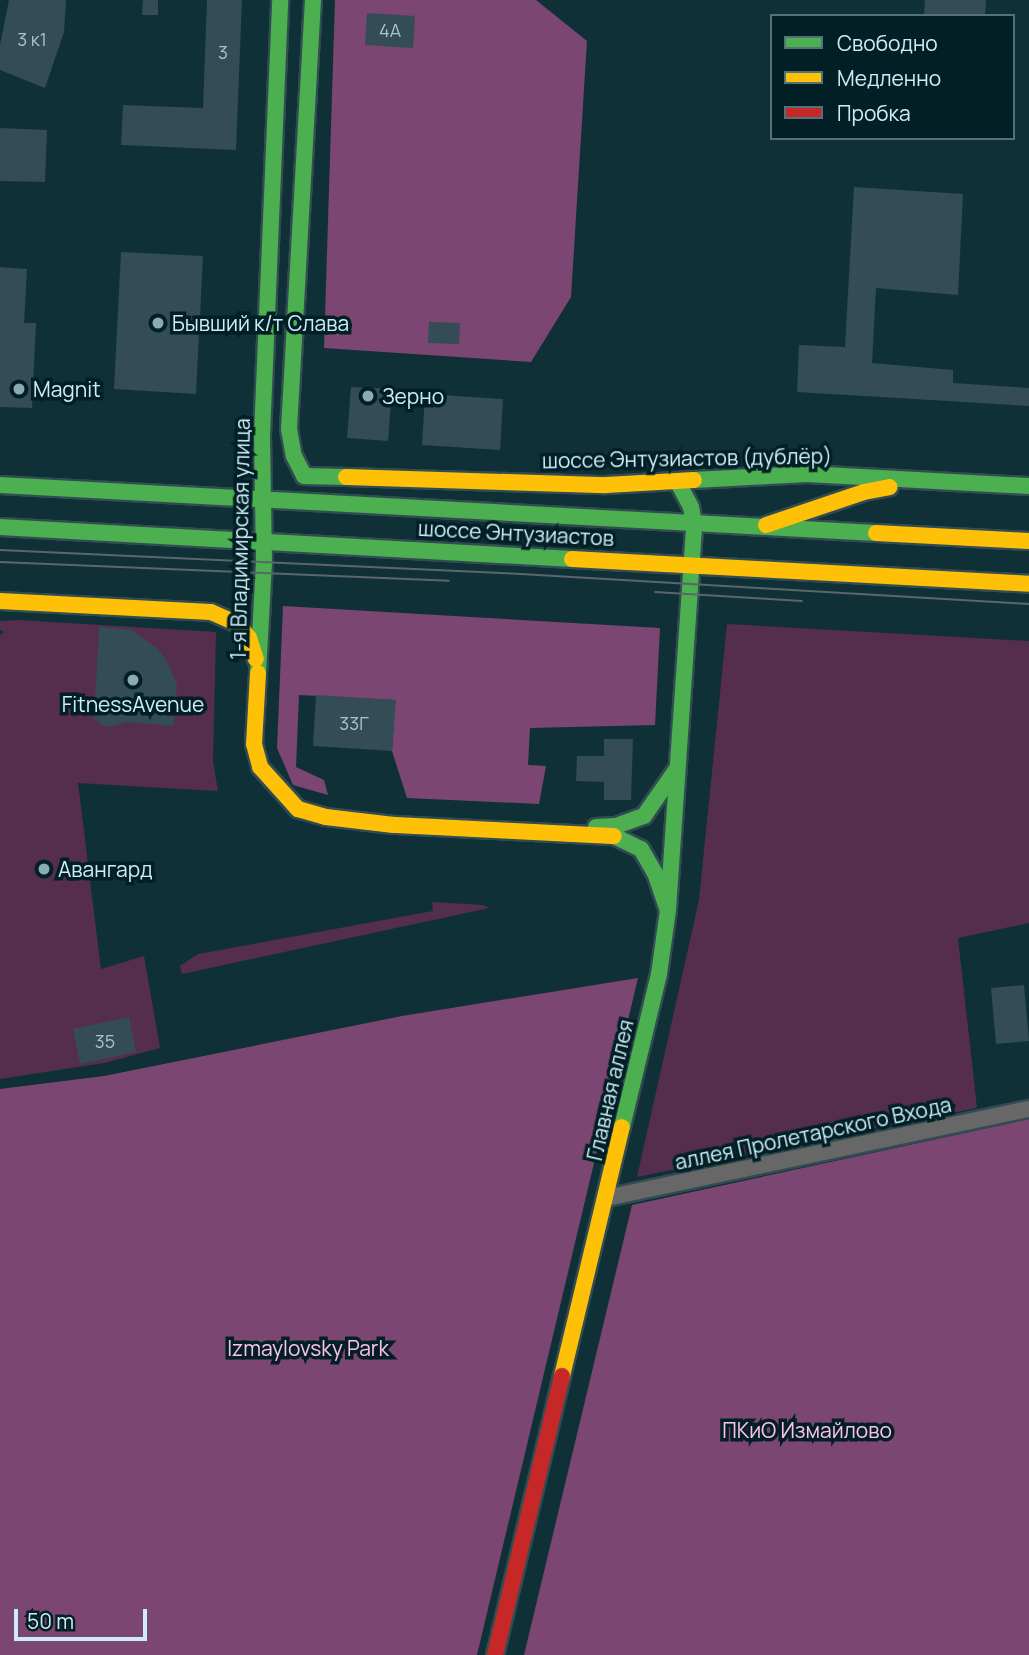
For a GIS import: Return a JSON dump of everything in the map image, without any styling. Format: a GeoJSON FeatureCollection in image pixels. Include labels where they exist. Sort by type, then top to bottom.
{"type":"FeatureCollection","features":[{"type":"Feature","properties":{"kind":"main road","name":"1-я Владимирская улица"},"geometry":{"type":"LineString","coordinates":[[280,0],[262,435],[265,540],[254,744],[260,767],[298,809],[326,817],[394,825],[552,829],[610,834],[635,845],[655,873],[668,910]]}},
{"type":"Feature","properties":{"kind":"main road","name":"шоссе Энтузиастов (дублёр)"},"geometry":{"type":"LineString","coordinates":[[313,0],[289,429],[294,456],[304,475],[606,485],[807,474],[1029,486]]}},
{"type":"Feature","properties":{"kind":"main road"},"geometry":{"type":"LineString","coordinates":[[761,527],[864,492],[924,480]]}},
{"type":"Feature","properties":{"kind":"main road"},"geometry":{"type":"LineString","coordinates":[[678,483],[691,508],[694,524]]}},
{"type":"Feature","properties":{"kind":"main road","name":"шоссе Энтузиастов"},"geometry":{"type":"LineString","coordinates":[[0,485],[263,502],[1029,541]]}},
{"type":"Feature","properties":{"kind":"main road","name":"Главная аллея"},"geometry":{"type":"LineString","coordinates":[[495,1655],[659,974],[668,910],[680,699],[694,524]]}},
{"type":"Feature","properties":{"kind":"main road","name":"шоссе Энтузиастов"},"geometry":{"type":"LineString","coordinates":[[0,527],[1029,584]]}},
{"type":"Feature","properties":{"kind":"main road"},"geometry":{"type":"LineString","coordinates":[[0,601],[211,612],[238,624],[249,638],[258,662]]}},
{"type":"Feature","properties":{"kind":"main road","name":"1-я Владимирская улица"},"geometry":{"type":"LineString","coordinates":[[552,829],[616,826],[644,816],[677,768]]}},
{"type":"Feature","properties":{"kind":"street","name":"аллея Пролетарского Входа"},"geometry":{"type":"LineString","coordinates":[[606,1198],[1029,1109]]}},
{"type":"Feature","properties":{"kind":"shaded area","name":"Авангард"},"geometry":{"type":"Polygon","coordinates":[[[0,621],[216,632],[213,762],[218,791],[78,783],[101,969],[144,956],[160,1048],[104,1063],[0,1079],[0,635],[4,632],[0,630],[0,621]]]}},
{"type":"Feature","properties":{"kind":"shaded area"},"geometry":{"type":"Polygon","coordinates":[[[727,624],[1029,641],[1029,923],[958,938],[977,1108],[637,1177],[699,900],[727,624]]]}},
{"type":"Feature","properties":{"kind":"shaded area"},"geometry":{"type":"Polygon","coordinates":[[[432,902],[483,905],[489,908],[182,974],[180,966],[198,954],[433,911],[432,902]]]}},
{"type":"Feature","properties":{"kind":"green space"},"geometry":{"type":"Polygon","coordinates":[[[335,0],[536,0],[587,41],[571,297],[531,362],[324,348],[335,0]]]}},
{"type":"Feature","properties":{"kind":"green space"},"geometry":{"type":"Polygon","coordinates":[[[283,606],[660,628],[655,725],[530,728],[528,765],[546,766],[539,804],[407,798],[392,751],[395,700],[299,695],[296,767],[324,780],[328,795],[293,785],[277,748],[283,606]]]}},
{"type":"Feature","properties":{"kind":"green space","name":"Izmaylovsky Park"},"geometry":{"type":"Polygon","coordinates":[[[638,978],[477,1655],[0,1655],[0,1089],[104,1076],[402,1016],[638,978]]]}},
{"type":"Feature","properties":{"kind":"green space","name":"ПКиО Измайлово"},"geometry":{"type":"Polygon","coordinates":[[[1029,1119],[1029,1655],[524,1655],[632,1205],[1029,1119]]]}},
{"type":"Feature","properties":{"kind":"building"},"geometry":{"type":"Polygon","coordinates":[[[9,0],[66,0],[64,32],[45,88],[0,70],[0,45],[9,0]]]}},
{"type":"Feature","properties":{"kind":"building"},"geometry":{"type":"Polygon","coordinates":[[[143,0],[158,0],[158,15],[142,15],[143,0]]]}},
{"type":"Feature","properties":{"kind":"building"},"geometry":{"type":"Polygon","coordinates":[[[207,0],[242,0],[236,150],[121,145],[123,105],[203,108],[207,0]]]}},
{"type":"Feature","properties":{"kind":"building"},"geometry":{"type":"Polygon","coordinates":[[[925,0],[986,0],[985,14],[924,14],[925,0]]]}},
{"type":"Feature","properties":{"kind":"building"},"geometry":{"type":"Polygon","coordinates":[[[367,13],[415,16],[413,48],[365,45],[367,13]]]}},
{"type":"Feature","properties":{"kind":"building"},"geometry":{"type":"Polygon","coordinates":[[[0,128],[47,130],[45,182],[0,181],[0,128]]]}},
{"type":"Feature","properties":{"kind":"building"},"geometry":{"type":"Polygon","coordinates":[[[854,187],[963,194],[958,295],[876,288],[872,363],[953,370],[953,383],[1029,388],[1029,406],[797,392],[799,345],[845,347],[854,187]]]}},
{"type":"Feature","properties":{"kind":"building","name":"Бывший к/т Слава"},"geometry":{"type":"Polygon","coordinates":[[[121,252],[203,256],[196,394],[114,389],[121,252]]]}},
{"type":"Feature","properties":{"kind":"building"},"geometry":{"type":"Polygon","coordinates":[[[0,267],[27,269],[24,323],[36,323],[32,408],[0,407],[0,267]]]}},
{"type":"Feature","properties":{"kind":"building"},"geometry":{"type":"Polygon","coordinates":[[[429,322],[460,323],[459,344],[428,343],[429,322]]]}},
{"type":"Feature","properties":{"kind":"building"},"geometry":{"type":"Polygon","coordinates":[[[351,387],[392,389],[388,441],[347,438],[351,387]]]}},
{"type":"Feature","properties":{"kind":"building"},"geometry":{"type":"Polygon","coordinates":[[[425,394],[503,399],[500,450],[422,445],[425,394]]]}},
{"type":"Feature","properties":{"kind":"building","name":"FitnessAvenue"},"geometry":{"type":"Polygon","coordinates":[[[99,627],[132,630],[158,649],[177,684],[174,726],[126,722],[111,727],[102,725],[94,718],[99,627]]]}},
{"type":"Feature","properties":{"kind":"building"},"geometry":{"type":"Polygon","coordinates":[[[316,695],[396,700],[392,751],[313,746],[316,695]]]}},
{"type":"Feature","properties":{"kind":"building"},"geometry":{"type":"Polygon","coordinates":[[[604,739],[633,739],[631,800],[604,800],[604,782],[576,781],[577,756],[604,756],[604,739]]]}},
{"type":"Feature","properties":{"kind":"building"},"geometry":{"type":"Polygon","coordinates":[[[1024,985],[1029,1041],[996,1044],[991,988],[1024,985]]]}},
{"type":"Feature","properties":{"kind":"building"},"geometry":{"type":"Polygon","coordinates":[[[129,1017],[136,1052],[80,1064],[73,1029],[129,1017]]]}},
{"type":"Feature","properties":{"kind":"tram line"},"geometry":{"type":"LineString","coordinates":[[0,550],[521,574],[1029,604]]}},
{"type":"Feature","properties":{"kind":"tram line"},"geometry":{"type":"LineString","coordinates":[[0,562],[449,581]]}},
{"type":"Feature","properties":{"kind":"tram line"},"geometry":{"type":"LineString","coordinates":[[655,592],[802,601]]}},
{"type":"Feature","properties":{"kind":"traffic: fast"},"geometry":{"type":"LineString","coordinates":[[258,673],[264,563],[262,435],[280,0]]}},
{"type":"Feature","properties":{"kind":"traffic: fast"},"geometry":{"type":"LineString","coordinates":[[313,0],[289,429],[294,456],[304,476],[346,477]]}},
{"type":"Feature","properties":{"kind":"traffic: fast"},"geometry":{"type":"LineString","coordinates":[[694,480],[807,474],[1029,486]]}},
{"type":"Feature","properties":{"kind":"traffic: fast"},"geometry":{"type":"LineString","coordinates":[[622,1127],[659,974],[668,910],[694,524],[691,507],[678,483]]}},
{"type":"Feature","properties":{"kind":"traffic: fast"},"geometry":{"type":"LineString","coordinates":[[0,485],[876,533]]}},
{"type":"Feature","properties":{"kind":"traffic: fast"},"geometry":{"type":"LineString","coordinates":[[0,527],[572,559]]}},
{"type":"Feature","properties":{"kind":"traffic: fast"},"geometry":{"type":"LineString","coordinates":[[596,827],[616,826],[644,816],[676,770]]}},
{"type":"Feature","properties":{"kind":"traffic: fast"},"geometry":{"type":"LineString","coordinates":[[614,836],[641,849],[655,873],[668,910]]}},
{"type":"Feature","properties":{"kind":"traffic: slow"},"geometry":{"type":"LineString","coordinates":[[346,477],[606,485],[694,480]]}},
{"type":"Feature","properties":{"kind":"traffic: slow"},"geometry":{"type":"LineString","coordinates":[[766,525],[864,492],[890,487]]}},
{"type":"Feature","properties":{"kind":"traffic: slow"},"geometry":{"type":"LineString","coordinates":[[876,533],[1029,541]]}},
{"type":"Feature","properties":{"kind":"traffic: slow"},"geometry":{"type":"LineString","coordinates":[[572,559],[1029,584]]}},
{"type":"Feature","properties":{"kind":"traffic: slow"},"geometry":{"type":"LineString","coordinates":[[0,601],[211,612],[238,624],[249,638],[256,659]]}},
{"type":"Feature","properties":{"kind":"traffic: slow"},"geometry":{"type":"LineString","coordinates":[[258,673],[254,744],[260,767],[298,809],[326,817],[394,825],[614,836]]}},
{"type":"Feature","properties":{"kind":"traffic: slow"},"geometry":{"type":"LineString","coordinates":[[562,1376],[622,1127]]}},
{"type":"Feature","properties":{"kind":"traffic: jam"},"geometry":{"type":"LineString","coordinates":[[495,1655],[562,1376]]}},
{"type":"Feature","properties":{"kind":"place","name":"Бывший к/т Слава"},"geometry":{"type":"Point","coordinates":[158,323]}},
{"type":"Feature","properties":{"kind":"place","name":"Magnit"},"geometry":{"type":"Point","coordinates":[19,389]}},
{"type":"Feature","properties":{"kind":"place","name":"Зерно"},"geometry":{"type":"Point","coordinates":[368,396]}},
{"type":"Feature","properties":{"kind":"place","name":"FitnessAvenue"},"geometry":{"type":"Point","coordinates":[133,680]}},
{"type":"Feature","properties":{"kind":"place","name":"Авангард"},"geometry":{"type":"Point","coordinates":[44,869]}}]}
